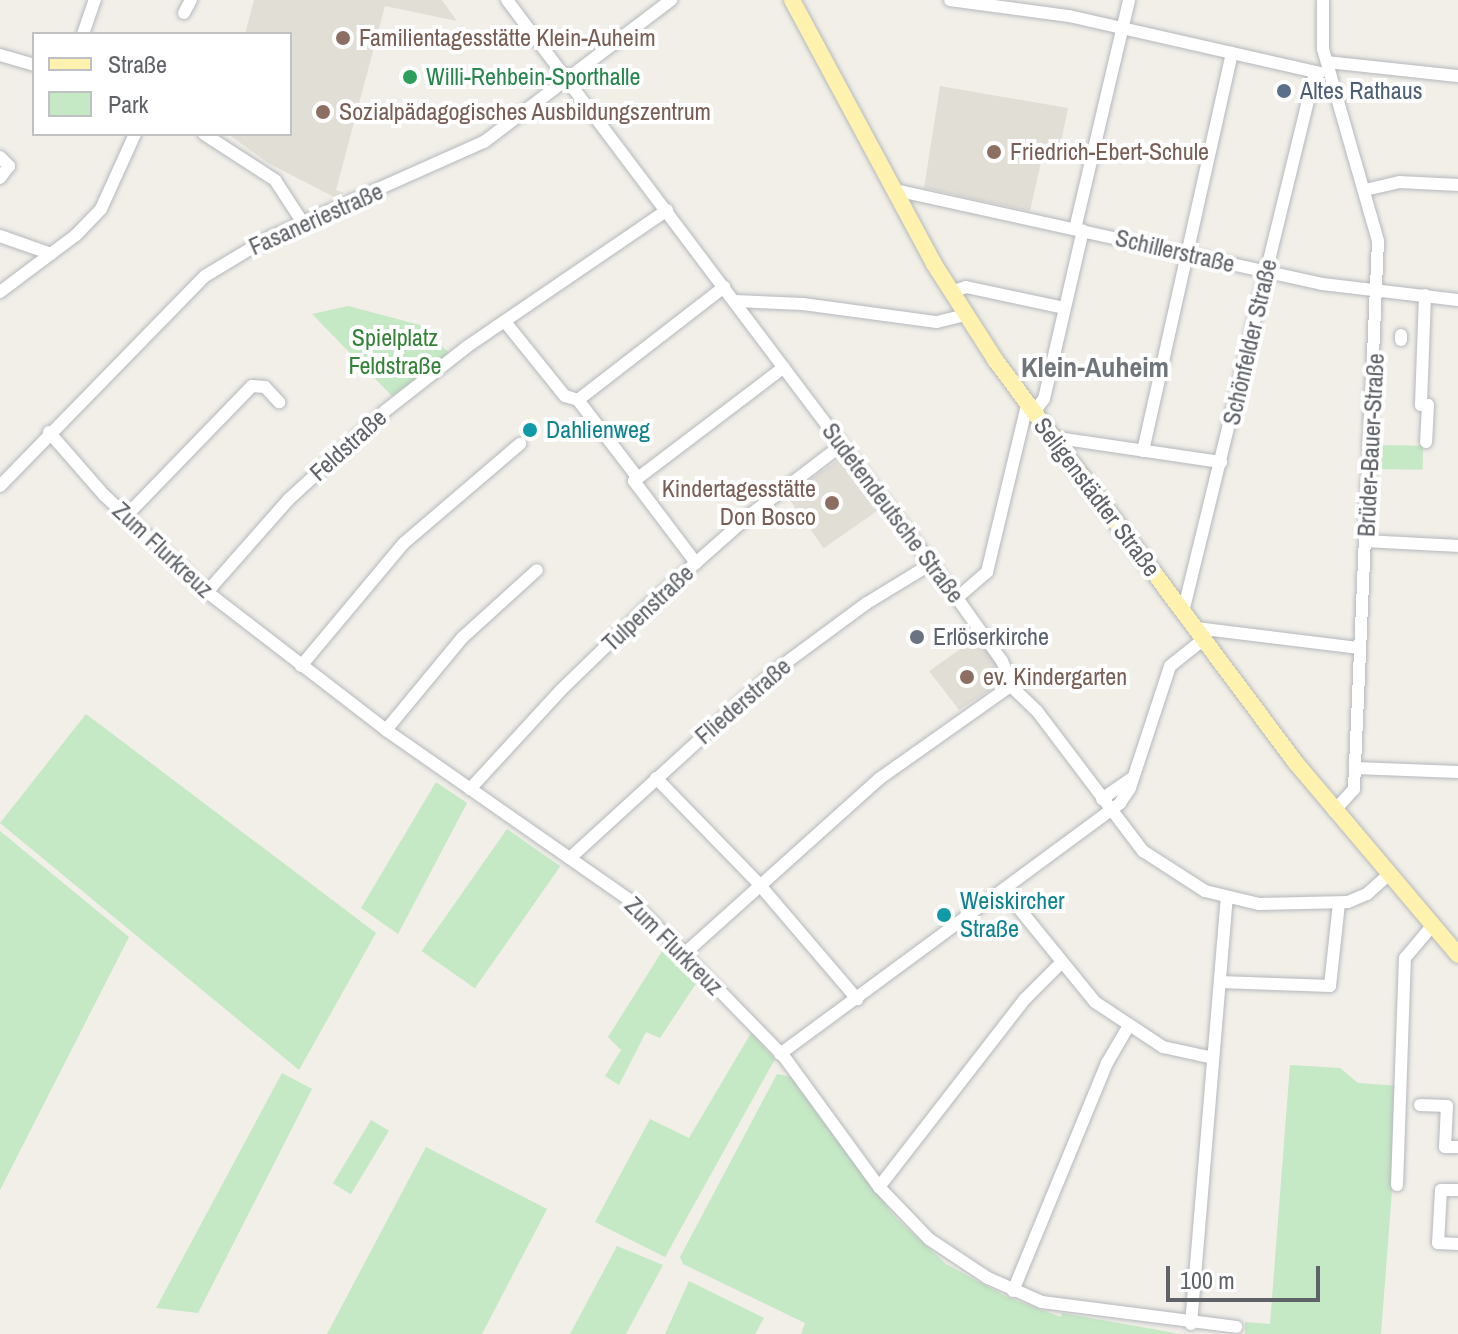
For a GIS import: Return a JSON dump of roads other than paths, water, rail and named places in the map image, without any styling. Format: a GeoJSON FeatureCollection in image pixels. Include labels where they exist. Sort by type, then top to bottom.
{"type":"FeatureCollection","features":[{"type":"Feature","properties":{"kind":"main road","name":"Seligenstädter Straße"},"geometry":{"type":"LineString","coordinates":[[792,0],[951,292],[1030,409],[1334,811],[1458,955]]}},
{"type":"Feature","properties":{"kind":"street"},"geometry":{"type":"LineString","coordinates":[[84,32],[95,0]]}},
{"type":"Feature","properties":{"kind":"street"},"geometry":{"type":"LineString","coordinates":[[184,13],[191,0]]}},
{"type":"Feature","properties":{"kind":"street","name":"Sudetendeutsche Straße"},"geometry":{"type":"LineString","coordinates":[[507,0],[957,598],[1002,661],[1012,685],[1037,711],[1106,805],[1161,866],[1227,899],[1272,905],[1339,903],[1364,897],[1387,876]]}},
{"type":"Feature","properties":{"kind":"street","name":"Fasaneriestraße"},"geometry":{"type":"LineString","coordinates":[[0,486],[190,287],[244,251],[469,150],[671,0]]}},
{"type":"Feature","properties":{"kind":"street"},"geometry":{"type":"LineString","coordinates":[[950,0],[1123,28],[1331,76]]}},
{"type":"Feature","properties":{"kind":"street"},"geometry":{"type":"LineString","coordinates":[[957,598],[987,572],[1030,409],[1044,399],[1129,0]]}},
{"type":"Feature","properties":{"kind":"street","name":"Brüder-Bauer-Straße"},"geometry":{"type":"LineString","coordinates":[[1323,0],[1327,62],[1378,236],[1377,434],[1366,541],[1355,768],[1353,794],[1334,811]]}},
{"type":"Feature","properties":{"kind":"street"},"geometry":{"type":"LineString","coordinates":[[1143,451],[1227,52]]}},
{"type":"Feature","properties":{"kind":"street"},"geometry":{"type":"LineString","coordinates":[[0,55],[32,64]]}},
{"type":"Feature","properties":{"kind":"street"},"geometry":{"type":"LineString","coordinates":[[1327,62],[1458,76]]}},
{"type":"Feature","properties":{"kind":"street","name":"Schönfelder Straße"},"geometry":{"type":"LineString","coordinates":[[1183,612],[1315,72]]}},
{"type":"Feature","properties":{"kind":"street"},"geometry":{"type":"LineString","coordinates":[[0,292],[51,254],[101,209],[134,136]]}},
{"type":"Feature","properties":{"kind":"street"},"geometry":{"type":"LineString","coordinates":[[204,136],[275,180],[303,223]]}},
{"type":"Feature","properties":{"kind":"street"},"geometry":{"type":"LineString","coordinates":[[0,157],[9,166],[0,178]]}},
{"type":"Feature","properties":{"kind":"street"},"geometry":{"type":"LineString","coordinates":[[1365,190],[1400,182],[1458,185]]}},
{"type":"Feature","properties":{"kind":"street","name":"Schillerstraße"},"geometry":{"type":"LineString","coordinates":[[895,190],[1266,272],[1377,291],[1458,300]]}},
{"type":"Feature","properties":{"kind":"street","name":"Feldstraße"},"geometry":{"type":"LineString","coordinates":[[207,592],[288,500],[352,439],[456,354],[506,323],[667,210]]}},
{"type":"Feature","properties":{"kind":"street"},"geometry":{"type":"LineString","coordinates":[[0,236],[51,254]]}},
{"type":"Feature","properties":{"kind":"street"},"geometry":{"type":"LineString","coordinates":[[578,400],[724,287]]}},
{"type":"Feature","properties":{"kind":"street"},"geometry":{"type":"LineString","coordinates":[[951,292],[966,287],[1064,308]]}},
{"type":"Feature","properties":{"kind":"street"},"geometry":{"type":"LineString","coordinates":[[1425,295],[1417,405],[1428,405],[1426,442]]}},
{"type":"Feature","properties":{"kind":"street"},"geometry":{"type":"LineString","coordinates":[[734,301],[803,304],[937,322],[965,315]]}},
{"type":"Feature","properties":{"kind":"street"},"geometry":{"type":"LineString","coordinates":[[506,323],[565,396],[578,400],[637,477]]}},
{"type":"Feature","properties":{"kind":"street"},"geometry":{"type":"LineString","coordinates":[[696,563],[635,486],[637,477],[784,367]]}},
{"type":"Feature","properties":{"kind":"street"},"geometry":{"type":"LineString","coordinates":[[126,516],[252,386],[265,387],[279,402]]}},
{"type":"Feature","properties":{"kind":"street","name":"Zum Flurkreuz"},"geometry":{"type":"LineString","coordinates":[[49,432],[126,516],[207,592],[386,730],[634,903],[780,1054],[879,1187],[929,1239],[1013,1291],[1068,1308],[1236,1327]]}},
{"type":"Feature","properties":{"kind":"street"},"geometry":{"type":"LineString","coordinates":[[1051,437],[1221,462]]}},
{"type":"Feature","properties":{"kind":"street"},"geometry":{"type":"LineString","coordinates":[[301,666],[404,543],[520,444]]}},
{"type":"Feature","properties":{"kind":"street","name":"Tulpenstraße"},"geometry":{"type":"LineString","coordinates":[[470,789],[562,689],[696,563],[842,445]]}},
{"type":"Feature","properties":{"kind":"street"},"geometry":{"type":"LineString","coordinates":[[1366,541],[1458,546]]}},
{"type":"Feature","properties":{"kind":"street","name":"Fliederstraße"},"geometry":{"type":"LineString","coordinates":[[570,858],[776,670],[867,603],[931,564]]}},
{"type":"Feature","properties":{"kind":"street"},"geometry":{"type":"LineString","coordinates":[[386,730],[462,638],[537,570]]}},
{"type":"Feature","properties":{"kind":"street"},"geometry":{"type":"LineString","coordinates":[[780,1054],[1004,890],[1106,805],[1126,795],[1170,666],[1200,634],[1360,648]]}},
{"type":"Feature","properties":{"kind":"street"},"geometry":{"type":"LineString","coordinates":[[684,954],[758,883],[879,779],[1012,685]]}},
{"type":"Feature","properties":{"kind":"street"},"geometry":{"type":"LineString","coordinates":[[1355,768],[1458,772]]}},
{"type":"Feature","properties":{"kind":"street"},"geometry":{"type":"LineString","coordinates":[[656,778],[758,883],[857,999]]}},
{"type":"Feature","properties":{"kind":"street"},"geometry":{"type":"LineString","coordinates":[[1004,890],[1060,964],[1128,1027],[1170,1050],[1213,1058]]}},
{"type":"Feature","properties":{"kind":"street"},"geometry":{"type":"LineString","coordinates":[[1191,1324],[1227,899]]}},
{"type":"Feature","properties":{"kind":"street"},"geometry":{"type":"LineString","coordinates":[[1220,982],[1330,986],[1339,903]]}},
{"type":"Feature","properties":{"kind":"street"},"geometry":{"type":"LineString","coordinates":[[1397,1185],[1405,958],[1432,926]]}},
{"type":"Feature","properties":{"kind":"street"},"geometry":{"type":"LineString","coordinates":[[879,1187],[1025,999],[1060,964]]}},
{"type":"Feature","properties":{"kind":"street"},"geometry":{"type":"LineString","coordinates":[[1013,1291],[1107,1063],[1128,1027]]}},
{"type":"Feature","properties":{"kind":"street"},"geometry":{"type":"LineString","coordinates":[[1420,1105],[1452,1106],[1445,1147],[1458,1147]]}},
{"type":"Feature","properties":{"kind":"street"},"geometry":{"type":"LineString","coordinates":[[1458,1190],[1441,1190],[1438,1243],[1458,1244]]}},
{"type":"Feature","properties":{"kind":"place","name":"Familientagesstätte Klein-Auheim"},"geometry":{"type":"Point","coordinates":[343,38]}},
{"type":"Feature","properties":{"kind":"place","name":"Willi-Rehbein-Sporthalle"},"geometry":{"type":"Point","coordinates":[410,77]}},
{"type":"Feature","properties":{"kind":"place","name":"Altes Rathaus"},"geometry":{"type":"Point","coordinates":[1284,91]}},
{"type":"Feature","properties":{"kind":"place","name":"Sozialpädagogisches Ausbildungszentrum"},"geometry":{"type":"Point","coordinates":[323,112]}},
{"type":"Feature","properties":{"kind":"place","name":"Friedrich-Ebert-Schule"},"geometry":{"type":"Point","coordinates":[994,152]}},
{"type":"Feature","properties":{"kind":"place","name":"Dahlienweg"},"geometry":{"type":"Point","coordinates":[530,430]}},
{"type":"Feature","properties":{"kind":"place","name":"Kindertagesstätte Don Bosco"},"geometry":{"type":"Point","coordinates":[832,503]}},
{"type":"Feature","properties":{"kind":"place","name":"Erlöserkirche"},"geometry":{"type":"Point","coordinates":[917,637]}},
{"type":"Feature","properties":{"kind":"place","name":"ev. Kindergarten"},"geometry":{"type":"Point","coordinates":[967,677]}},
{"type":"Feature","properties":{"kind":"place","name":"Weiskircher Straße"},"geometry":{"type":"Point","coordinates":[944,915]}},
{"type":"Feature","properties":{"kind":"district","name":"Klein-Auheim"},"geometry":{"type":"Point","coordinates":[1095,367]}},
{"type":"Feature","properties":{"kind":"park label","name":"Spielplatz Feldstraße"},"geometry":{"type":"Point","coordinates":[395,352]}}]}
